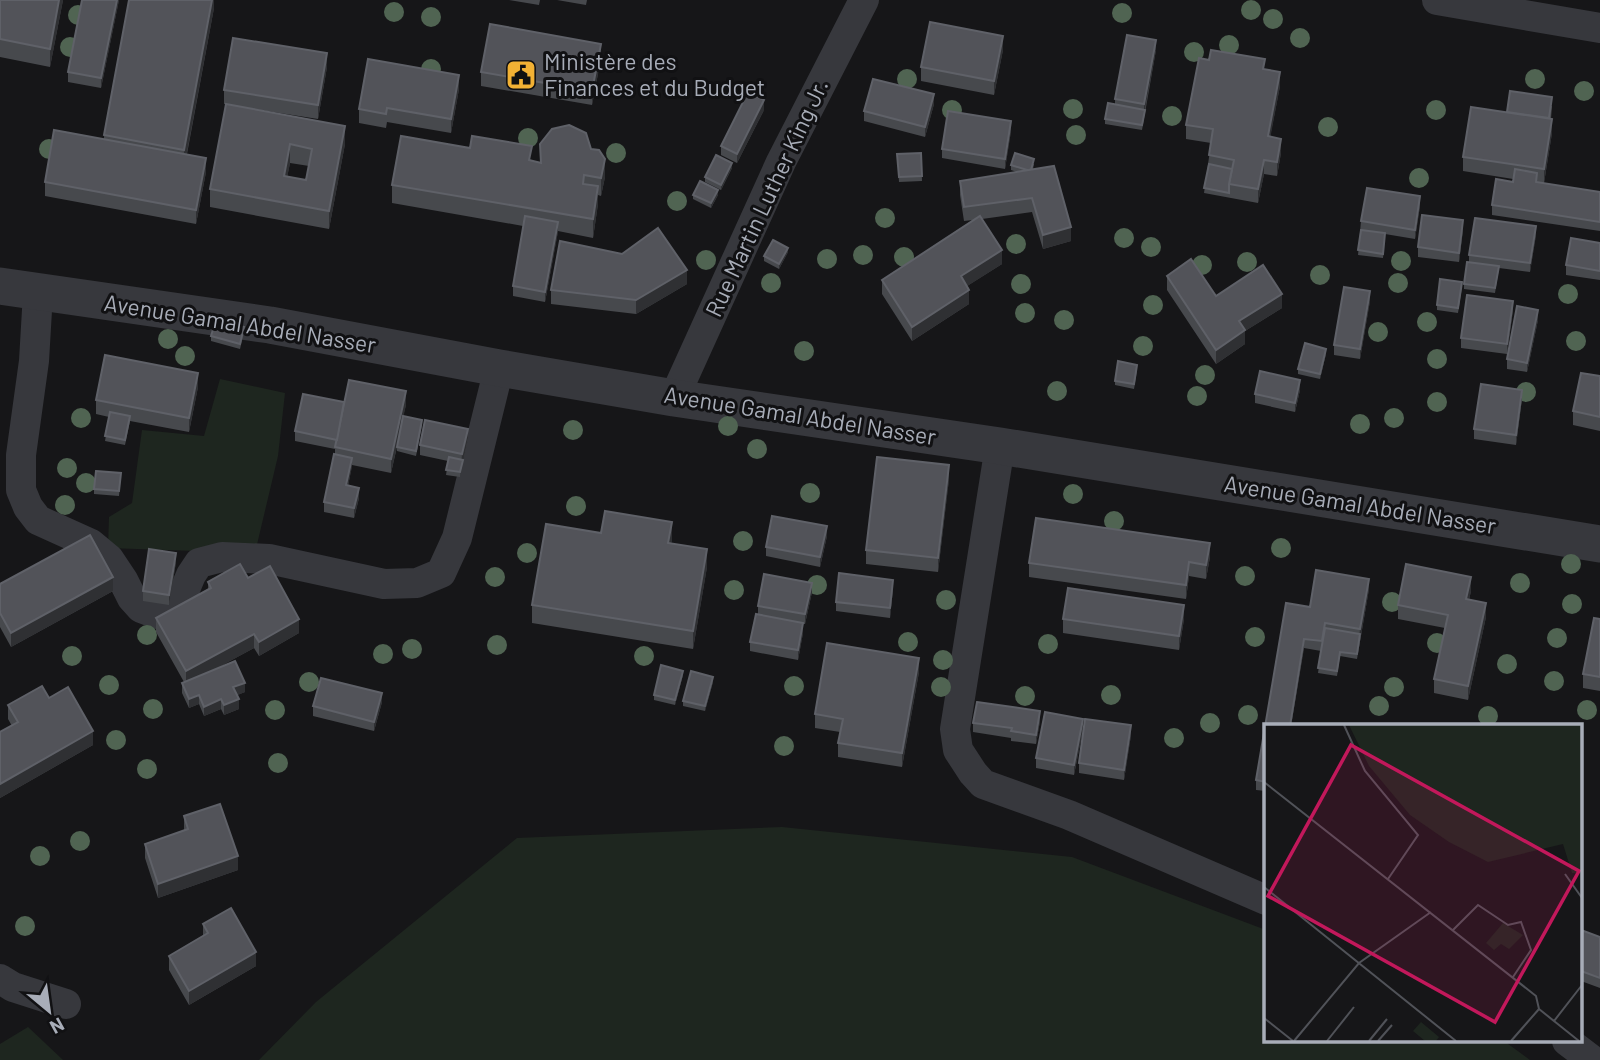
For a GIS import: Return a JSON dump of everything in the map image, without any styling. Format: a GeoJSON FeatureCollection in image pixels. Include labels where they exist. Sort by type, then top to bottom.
{"type":"FeatureCollection","features":[{"type":"Feature","properties":{"kind":"street","name":"Rue Martin Luther King Jr."},"geometry":{"type":"LineString","coordinates":[[674,398],[781,162],[864,0]]}},
{"type":"Feature","properties":{"kind":"street"},"geometry":{"type":"LineString","coordinates":[[1437,0],[1600,27]]}},
{"type":"Feature","properties":{"kind":"street","name":"Avenue Gamal Abdel Nasser"},"geometry":{"type":"LineString","coordinates":[[0,286],[270,325],[674,398],[1000,446],[1600,544]]}},
{"type":"Feature","properties":{"kind":"street"},"geometry":{"type":"LineString","coordinates":[[38,293],[34,361],[21,455],[21,490],[28,507],[38,520],[91,544],[109,559],[141,608],[157,614],[173,610],[199,563],[222,556],[269,559],[384,584],[417,583],[441,573],[457,537],[499,368]]}},
{"type":"Feature","properties":{"kind":"street"},"geometry":{"type":"LineString","coordinates":[[1000,446],[955,729],[958,750],[972,773],[984,784],[1069,815],[1264,899]]}},
{"type":"Feature","properties":{"kind":"street"},"geometry":{"type":"LineString","coordinates":[[0,979],[13,987],[66,1004]]}},
{"type":"Feature","properties":{"kind":"street"},"geometry":{"type":"LineString","coordinates":[[1568,1042],[1592,1060]]}},
{"type":"Feature","properties":{"kind":"shaded area"},"geometry":{"type":"Polygon","coordinates":[[[220,379],[285,393],[278,456],[255,553],[108,548],[109,517],[132,503],[142,430],[204,436],[220,379]]]}},
{"type":"Feature","properties":{"kind":"shaded area"},"geometry":{"type":"Polygon","coordinates":[[[782,827],[1072,857],[1264,929],[1264,1042],[1505,1042],[1530,1060],[259,1060],[316,1002],[517,838],[782,827]]]}},
{"type":"Feature","properties":{"kind":"shaded area"},"geometry":{"type":"Polygon","coordinates":[[[28,1027],[63,1060],[0,1060],[0,1044],[28,1027]]]}},
{"type":"Feature","properties":{"kind":"building"},"geometry":{"type":"Polygon","coordinates":[[[0,0],[59,0],[50,49],[0,39],[0,0]]]}},
{"type":"Feature","properties":{"kind":"building"},"geometry":{"type":"Polygon","coordinates":[[[82,0],[117,0],[101,78],[68,72],[82,0]]]}},
{"type":"Feature","properties":{"kind":"building"},"geometry":{"type":"Polygon","coordinates":[[[129,0],[212,0],[184,150],[104,135],[129,0]]]}},
{"type":"Feature","properties":{"kind":"building"},"geometry":{"type":"Polygon","coordinates":[[[930,22],[1003,36],[994,81],[921,67],[930,22]]]}},
{"type":"Feature","properties":{"kind":"building"},"geometry":{"type":"Polygon","coordinates":[[[490,24],[601,44],[592,91],[481,72],[490,24]]]}},
{"type":"Feature","properties":{"kind":"building"},"geometry":{"type":"Polygon","coordinates":[[[1127,35],[1156,40],[1144,104],[1115,99],[1127,35]]]}},
{"type":"Feature","properties":{"kind":"building"},"geometry":{"type":"Polygon","coordinates":[[[233,38],[327,53],[318,105],[224,90],[233,38]]]}},
{"type":"Feature","properties":{"kind":"building"},"geometry":{"type":"Polygon","coordinates":[[[1211,50],[1265,59],[1263,69],[1280,72],[1268,136],[1281,139],[1277,162],[1264,160],[1258,189],[1229,184],[1234,160],[1209,155],[1213,129],[1186,125],[1199,58],[1209,60],[1211,50]]]}},
{"type":"Feature","properties":{"kind":"building"},"geometry":{"type":"Polygon","coordinates":[[[368,59],[459,75],[451,119],[387,108],[386,114],[359,109],[368,59]]]}},
{"type":"Feature","properties":{"kind":"building"},"geometry":{"type":"Polygon","coordinates":[[[873,79],[934,94],[925,127],[864,111],[873,79]]]}},
{"type":"Feature","properties":{"kind":"building"},"geometry":{"type":"Polygon","coordinates":[[[1510,91],[1552,97],[1549,118],[1507,112],[1510,91]]]}},
{"type":"Feature","properties":{"kind":"building"},"geometry":{"type":"Polygon","coordinates":[[[748,92],[764,100],[737,154],[721,146],[748,92]]]}},
{"type":"Feature","properties":{"kind":"building"},"geometry":{"type":"Polygon","coordinates":[[[1108,103],[1145,110],[1142,125],[1105,119],[1108,103]]]}},
{"type":"Feature","properties":{"kind":"building"},"geometry":{"type":"Polygon","coordinates":[[[226,104],[345,126],[329,211],[210,189],[226,104]],[[290,144],[284,176],[306,180],[312,149],[290,144]]]}},
{"type":"Feature","properties":{"kind":"building"},"geometry":{"type":"Polygon","coordinates":[[[1471,107],[1552,119],[1544,169],[1463,157],[1471,107]]]}},
{"type":"Feature","properties":{"kind":"building"},"geometry":{"type":"Polygon","coordinates":[[[948,111],[1011,121],[1005,159],[942,149],[948,111]]]}},
{"type":"Feature","properties":{"kind":"building"},"geometry":{"type":"Polygon","coordinates":[[[569,125],[586,133],[591,149],[599,150],[605,159],[601,178],[584,175],[583,184],[598,186],[593,219],[392,185],[401,136],[470,148],[472,136],[532,146],[529,160],[541,163],[540,144],[552,129],[569,125]]]}},
{"type":"Feature","properties":{"kind":"building"},"geometry":{"type":"Polygon","coordinates":[[[54,130],[206,158],[196,210],[45,182],[54,130]]]}},
{"type":"Feature","properties":{"kind":"building"},"geometry":{"type":"Polygon","coordinates":[[[921,153],[922,176],[899,177],[897,154],[921,153]]]}},
{"type":"Feature","properties":{"kind":"building"},"geometry":{"type":"Polygon","coordinates":[[[1015,153],[1034,159],[1031,170],[1011,165],[1015,153]]]}},
{"type":"Feature","properties":{"kind":"building"},"geometry":{"type":"Polygon","coordinates":[[[716,155],[732,163],[721,185],[705,177],[716,155]]]}},
{"type":"Feature","properties":{"kind":"building"},"geometry":{"type":"Polygon","coordinates":[[[1209,164],[1232,169],[1229,193],[1204,188],[1209,164]]]}},
{"type":"Feature","properties":{"kind":"building"},"geometry":{"type":"Polygon","coordinates":[[[1054,166],[1071,227],[1043,235],[1032,198],[964,207],[960,181],[1054,166]]]}},
{"type":"Feature","properties":{"kind":"building"},"geometry":{"type":"Polygon","coordinates":[[[1515,169],[1537,173],[1536,182],[1600,192],[1600,222],[1492,205],[1496,179],[1513,182],[1515,169]]]}},
{"type":"Feature","properties":{"kind":"building"},"geometry":{"type":"Polygon","coordinates":[[[700,181],[718,190],[711,203],[693,195],[700,181]]]}},
{"type":"Feature","properties":{"kind":"building"},"geometry":{"type":"Polygon","coordinates":[[[1367,188],[1420,196],[1415,230],[1361,221],[1367,188]]]}},
{"type":"Feature","properties":{"kind":"building"},"geometry":{"type":"Polygon","coordinates":[[[1422,215],[1463,220],[1459,253],[1418,247],[1422,215]]]}},
{"type":"Feature","properties":{"kind":"building"},"geometry":{"type":"Polygon","coordinates":[[[525,216],[558,222],[545,292],[513,286],[525,216]]]}},
{"type":"Feature","properties":{"kind":"building"},"geometry":{"type":"Polygon","coordinates":[[[980,216],[1002,250],[961,276],[969,290],[912,327],[882,280],[980,216]]]}},
{"type":"Feature","properties":{"kind":"building"},"geometry":{"type":"Polygon","coordinates":[[[1475,218],[1536,226],[1530,263],[1469,255],[1475,218]]]}},
{"type":"Feature","properties":{"kind":"building"},"geometry":{"type":"Polygon","coordinates":[[[658,228],[687,270],[636,300],[551,290],[560,241],[622,254],[658,228]]]}},
{"type":"Feature","properties":{"kind":"building"},"geometry":{"type":"Polygon","coordinates":[[[1361,230],[1385,233],[1383,254],[1358,250],[1361,230]]]}},
{"type":"Feature","properties":{"kind":"building"},"geometry":{"type":"Polygon","coordinates":[[[1571,238],[1600,243],[1600,271],[1566,265],[1571,238]]]}},
{"type":"Feature","properties":{"kind":"building"},"geometry":{"type":"Polygon","coordinates":[[[773,240],[788,248],[779,264],[764,256],[773,240]]]}},
{"type":"Feature","properties":{"kind":"building"},"geometry":{"type":"Polygon","coordinates":[[[1191,259],[1216,296],[1263,265],[1282,294],[1239,321],[1245,330],[1216,350],[1167,276],[1191,259]]]}},
{"type":"Feature","properties":{"kind":"building"},"geometry":{"type":"Polygon","coordinates":[[[1467,262],[1499,266],[1495,288],[1464,284],[1467,262]]]}},
{"type":"Feature","properties":{"kind":"building"},"geometry":{"type":"Polygon","coordinates":[[[1440,279],[1462,282],[1458,308],[1437,305],[1440,279]]]}},
{"type":"Feature","properties":{"kind":"building"},"geometry":{"type":"Polygon","coordinates":[[[1344,287],[1370,291],[1360,349],[1334,345],[1344,287]]]}},
{"type":"Feature","properties":{"kind":"building"},"geometry":{"type":"Polygon","coordinates":[[[1467,295],[1513,301],[1507,344],[1461,338],[1467,295]]]}},
{"type":"Feature","properties":{"kind":"building"},"geometry":{"type":"Polygon","coordinates":[[[1517,306],[1538,310],[1527,363],[1507,359],[1517,306]]]}},
{"type":"Feature","properties":{"kind":"building"},"geometry":{"type":"Polygon","coordinates":[[[216,320],[244,327],[240,344],[211,336],[216,320]]]}},
{"type":"Feature","properties":{"kind":"building"},"geometry":{"type":"Polygon","coordinates":[[[1305,343],[1326,349],[1320,374],[1298,369],[1305,343]]]}},
{"type":"Feature","properties":{"kind":"building"},"geometry":{"type":"Polygon","coordinates":[[[105,355],[198,373],[189,418],[96,400],[105,355]]]}},
{"type":"Feature","properties":{"kind":"building"},"geometry":{"type":"Polygon","coordinates":[[[1118,361],[1137,365],[1134,384],[1115,381],[1118,361]]]}},
{"type":"Feature","properties":{"kind":"building"},"geometry":{"type":"Polygon","coordinates":[[[1260,371],[1300,380],[1295,403],[1255,394],[1260,371]]]}},
{"type":"Feature","properties":{"kind":"building"},"geometry":{"type":"Polygon","coordinates":[[[1581,373],[1600,376],[1600,417],[1573,411],[1581,373]]]}},
{"type":"Feature","properties":{"kind":"building"},"geometry":{"type":"Polygon","coordinates":[[[349,380],[406,391],[391,459],[335,447],[349,380]]]}},
{"type":"Feature","properties":{"kind":"building"},"geometry":{"type":"Polygon","coordinates":[[[1481,384],[1522,390],[1516,435],[1474,429],[1481,384]]]}},
{"type":"Feature","properties":{"kind":"building"},"geometry":{"type":"Polygon","coordinates":[[[303,394],[344,402],[337,440],[295,431],[303,394]]]}},
{"type":"Feature","properties":{"kind":"building"},"geometry":{"type":"Polygon","coordinates":[[[110,412],[130,416],[125,440],[105,436],[110,412]]]}},
{"type":"Feature","properties":{"kind":"building"},"geometry":{"type":"Polygon","coordinates":[[[403,416],[422,420],[416,451],[397,447],[403,416]]]}},
{"type":"Feature","properties":{"kind":"building"},"geometry":{"type":"Polygon","coordinates":[[[425,420],[468,429],[462,454],[420,445],[425,420]]]}},
{"type":"Feature","properties":{"kind":"building"},"geometry":{"type":"Polygon","coordinates":[[[334,454],[352,458],[346,485],[359,488],[354,508],[324,502],[334,454]]]}},
{"type":"Feature","properties":{"kind":"building"},"geometry":{"type":"Polygon","coordinates":[[[449,457],[463,460],[460,472],[446,470],[449,457]]]}},
{"type":"Feature","properties":{"kind":"building"},"geometry":{"type":"Polygon","coordinates":[[[877,457],[949,465],[938,558],[866,550],[877,457]]]}},
{"type":"Feature","properties":{"kind":"building"},"geometry":{"type":"Polygon","coordinates":[[[96,471],[121,473],[119,491],[94,489],[96,471]]]}},
{"type":"Feature","properties":{"kind":"building"},"geometry":{"type":"Polygon","coordinates":[[[605,511],[672,522],[668,543],[707,549],[693,631],[532,605],[546,524],[601,533],[605,511]]]}},
{"type":"Feature","properties":{"kind":"building"},"geometry":{"type":"Polygon","coordinates":[[[772,516],[827,526],[820,557],[766,547],[772,516]]]}},
{"type":"Feature","properties":{"kind":"building"},"geometry":{"type":"Polygon","coordinates":[[[1036,518],[1210,543],[1206,565],[1189,562],[1186,585],[1029,563],[1036,518]]]}},
{"type":"Feature","properties":{"kind":"building"},"geometry":{"type":"Polygon","coordinates":[[[90,535],[113,577],[11,633],[0,613],[0,584],[90,535]]]}},
{"type":"Feature","properties":{"kind":"building"},"geometry":{"type":"Polygon","coordinates":[[[149,549],[176,553],[169,595],[143,591],[149,549]]]}},
{"type":"Feature","properties":{"kind":"building"},"geometry":{"type":"Polygon","coordinates":[[[240,564],[248,578],[270,566],[299,619],[259,642],[254,634],[186,671],[156,618],[211,588],[208,582],[240,564]]]}},
{"type":"Feature","properties":{"kind":"building"},"geometry":{"type":"Polygon","coordinates":[[[1406,564],[1471,577],[1466,599],[1486,603],[1468,686],[1434,679],[1448,615],[1398,605],[1406,564]]]}},
{"type":"Feature","properties":{"kind":"building"},"geometry":{"type":"Polygon","coordinates":[[[1316,570],[1369,579],[1360,629],[1325,623],[1322,641],[1304,639],[1290,724],[1265,724],[1286,603],[1310,607],[1316,570]]]}},
{"type":"Feature","properties":{"kind":"building"},"geometry":{"type":"Polygon","coordinates":[[[839,573],[893,580],[890,608],[836,602],[839,573]]]}},
{"type":"Feature","properties":{"kind":"building"},"geometry":{"type":"Polygon","coordinates":[[[764,574],[812,583],[805,614],[758,606],[764,574]]]}},
{"type":"Feature","properties":{"kind":"building"},"geometry":{"type":"Polygon","coordinates":[[[1068,588],[1184,605],[1179,636],[1063,619],[1068,588]]]}},
{"type":"Feature","properties":{"kind":"building"},"geometry":{"type":"Polygon","coordinates":[[[756,614],[803,623],[798,650],[750,642],[756,614]]]}},
{"type":"Feature","properties":{"kind":"building"},"geometry":{"type":"Polygon","coordinates":[[[1594,618],[1600,619],[1600,677],[1583,674],[1594,618]]]}},
{"type":"Feature","properties":{"kind":"building"},"geometry":{"type":"Polygon","coordinates":[[[1325,628],[1360,634],[1357,654],[1340,652],[1337,671],[1318,668],[1325,628]]]}},
{"type":"Feature","properties":{"kind":"building"},"geometry":{"type":"Polygon","coordinates":[[[827,643],[919,658],[902,753],[838,743],[843,719],[815,714],[827,643]]]}},
{"type":"Feature","properties":{"kind":"building"},"geometry":{"type":"Polygon","coordinates":[[[235,661],[245,683],[233,687],[239,699],[224,705],[221,699],[204,707],[199,695],[189,699],[182,683],[235,661]]]}},
{"type":"Feature","properties":{"kind":"building"},"geometry":{"type":"Polygon","coordinates":[[[661,665],[683,671],[675,700],[654,695],[661,665]]]}},
{"type":"Feature","properties":{"kind":"building"},"geometry":{"type":"Polygon","coordinates":[[[691,671],[713,677],[705,706],[683,701],[691,671]]]}},
{"type":"Feature","properties":{"kind":"building"},"geometry":{"type":"Polygon","coordinates":[[[321,678],[382,693],[374,722],[313,706],[321,678]]]}},
{"type":"Feature","properties":{"kind":"building"},"geometry":{"type":"Polygon","coordinates":[[[42,686],[49,698],[68,687],[93,731],[0,784],[0,732],[18,722],[8,705],[42,686]]]}},
{"type":"Feature","properties":{"kind":"building"},"geometry":{"type":"Polygon","coordinates":[[[977,702],[1040,711],[1036,735],[1011,731],[1012,728],[973,723],[977,702]]]}},
{"type":"Feature","properties":{"kind":"building"},"geometry":{"type":"Polygon","coordinates":[[[1045,712],[1083,719],[1074,765],[1036,758],[1045,712]]]}},
{"type":"Feature","properties":{"kind":"building"},"geometry":{"type":"Polygon","coordinates":[[[1085,719],[1131,725],[1124,770],[1079,763],[1085,719]]]}},
{"type":"Feature","properties":{"kind":"building"},"geometry":{"type":"Polygon","coordinates":[[[1264,733],[1264,782],[1256,780],[1264,733]]]}},
{"type":"Feature","properties":{"kind":"building"},"geometry":{"type":"Polygon","coordinates":[[[220,804],[238,856],[158,884],[145,844],[188,829],[184,816],[220,804]]]}},
{"type":"Feature","properties":{"kind":"building"},"geometry":{"type":"Polygon","coordinates":[[[231,908],[256,952],[189,991],[169,956],[208,933],[203,924],[231,908]]]}},
{"type":"Feature","properties":{"kind":"building"},"geometry":{"type":"Polygon","coordinates":[[[1582,930],[1600,937],[1600,978],[1582,971],[1582,930]]]}},
{"type":"Feature","properties":{"kind":"place","name":"Ministère des Finances et du Budget"},"geometry":{"type":"Point","coordinates":[521,75]}}]}
